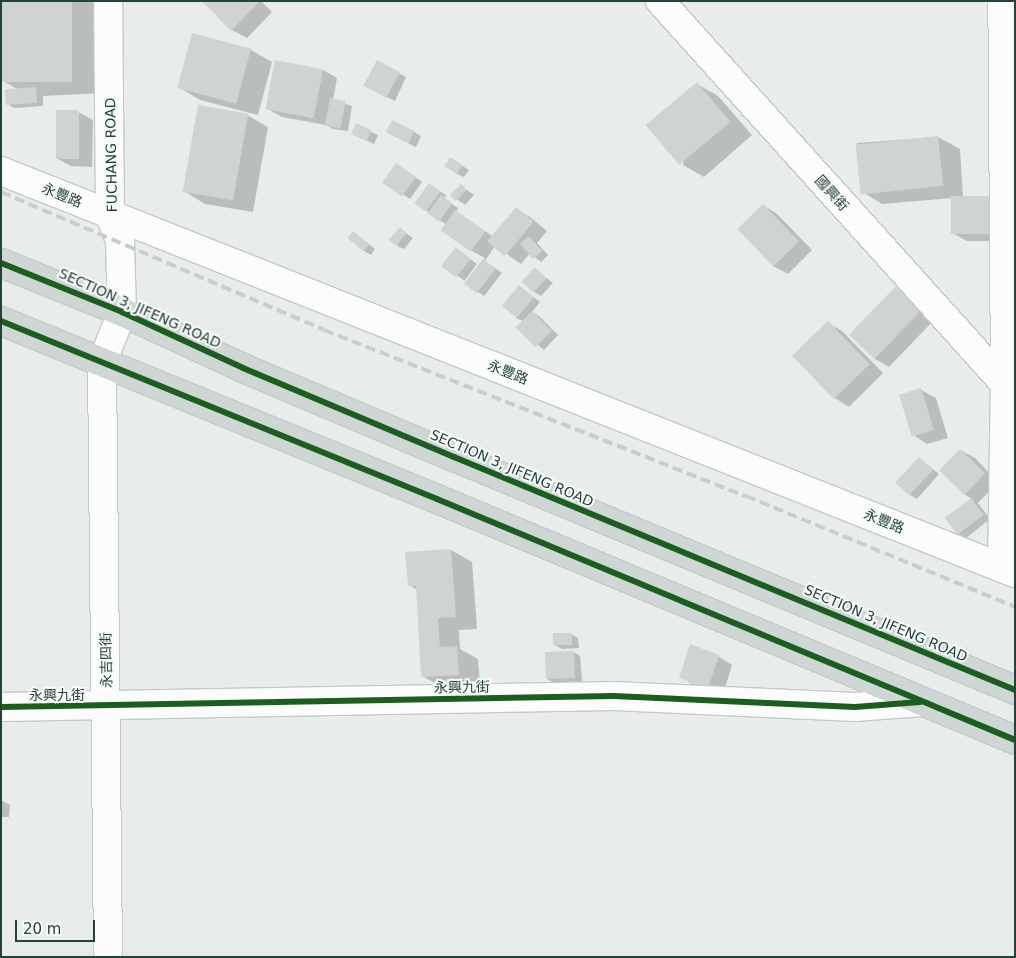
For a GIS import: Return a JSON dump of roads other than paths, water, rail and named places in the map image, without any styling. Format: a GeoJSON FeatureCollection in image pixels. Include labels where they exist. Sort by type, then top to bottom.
{"type":"FeatureCollection","features":[{"type":"Feature","properties":{"kind":"main road","name":"SECTION 3, JIFENG ROAD"},"geometry":{"type":"LineString","coordinates":[[1,263],[122,312],[243,368],[454,457],[1015,690]]}},
{"type":"Feature","properties":{"kind":"main road"},"geometry":{"type":"LineString","coordinates":[[1,321],[437,499],[1015,740]]}},
{"type":"Feature","properties":{"kind":"street","name":"FUCHANG ROAD"},"geometry":{"type":"LineString","coordinates":[[102,363],[122,312],[120,241],[110,215],[108,1]]}},
{"type":"Feature","properties":{"kind":"street","name":"國興街"},"geometry":{"type":"LineString","coordinates":[[660,1],[1005,384]]}},
{"type":"Feature","properties":{"kind":"street"},"geometry":{"type":"LineString","coordinates":[[1002,1],[1008,571]]}},
{"type":"Feature","properties":{"kind":"street","name":"永豐路"},"geometry":{"type":"LineString","coordinates":[[1,171],[1008,571]]}},
{"type":"Feature","properties":{"kind":"street","name":"永吉四街"},"geometry":{"type":"LineString","coordinates":[[102,363],[107,707],[108,957]]}},
{"type":"Feature","properties":{"kind":"street","name":"永興九街"},"geometry":{"type":"LineString","coordinates":[[1,707],[107,707],[614,696],[855,707],[922,702]]}},
{"type":"Feature","properties":{"kind":"railway"},"geometry":{"type":"LineString","coordinates":[[1,192],[324,330],[746,496],[1015,607]]}}]}
